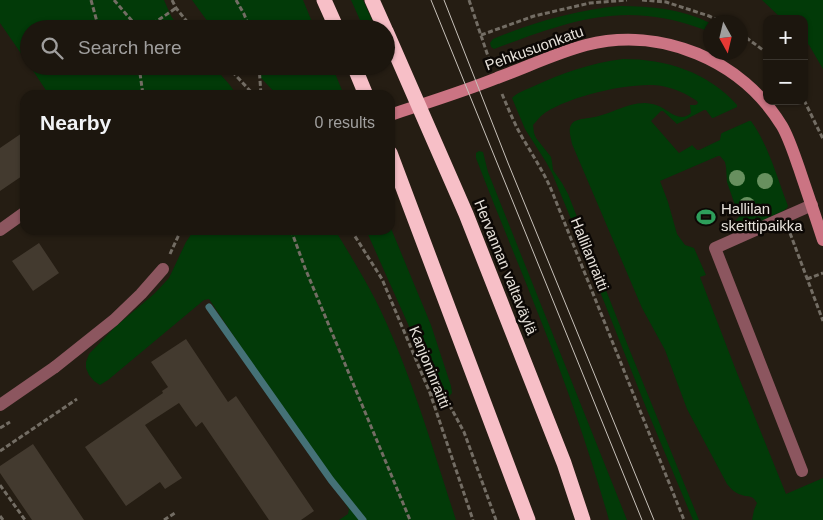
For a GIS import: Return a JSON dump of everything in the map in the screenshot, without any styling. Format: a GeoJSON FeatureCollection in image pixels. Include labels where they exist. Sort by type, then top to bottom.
{"type":"FeatureCollection","features":[{"type":"Feature","properties":{"kind":"highway"},"geometry":{"type":"LineString","coordinates":[[324,0],[333,20]]}},
{"type":"Feature","properties":{"kind":"highway","name":"Hervannan valtaväylä"},"geometry":{"type":"LineString","coordinates":[[372,0],[381,20]]}},
{"type":"Feature","properties":{"kind":"highway","name":"Hervannan valtaväylä"},"geometry":{"type":"LineString","coordinates":[[395,50],[466,214],[564,463],[583,520]]}},
{"type":"Feature","properties":{"kind":"highway"},"geometry":{"type":"LineString","coordinates":[[358,75],[364,90]]}},
{"type":"Feature","properties":{"kind":"highway"},"geometry":{"type":"LineString","coordinates":[[395,166],[528,520]]}},
{"type":"Feature","properties":{"kind":"main road","name":"Pehkusuonkatu"},"geometry":{"type":"LineString","coordinates":[[395,113],[496,79],[586,45],[614,40],[641,40],[682,47],[719,63],[754,90],[768,106],[782,127],[812,205],[820,217],[823,240]]}},
{"type":"Feature","properties":{"kind":"street"},"geometry":{"type":"LineString","coordinates":[[802,471],[715,248],[812,205]]}},
{"type":"Feature","properties":{"kind":"street"},"geometry":{"type":"LineString","coordinates":[[0,230],[20,216]]}},
{"type":"Feature","properties":{"kind":"street"},"geometry":{"type":"LineString","coordinates":[[0,405],[54,367],[114,320],[141,294],[163,268]]}},
{"type":"Feature","properties":{"kind":"path"},"geometry":{"type":"LineString","coordinates":[[91,0],[97,20]]}},
{"type":"Feature","properties":{"kind":"path"},"geometry":{"type":"LineString","coordinates":[[114,0],[131,20]]}},
{"type":"Feature","properties":{"kind":"path"},"geometry":{"type":"LineString","coordinates":[[172,0],[186,20]]}},
{"type":"Feature","properties":{"kind":"path"},"geometry":{"type":"LineString","coordinates":[[236,0],[246,20]]}},
{"type":"Feature","properties":{"kind":"path","name":"Hallilanraitti"},"geometry":{"type":"LineString","coordinates":[[469,0],[510,114],[552,189],[684,520]]}},
{"type":"Feature","properties":{"kind":"path"},"geometry":{"type":"LineString","coordinates":[[481,35],[534,16],[590,3],[627,0]]}},
{"type":"Feature","properties":{"kind":"path"},"geometry":{"type":"LineString","coordinates":[[642,0],[666,2],[706,15]]}},
{"type":"Feature","properties":{"kind":"path"},"geometry":{"type":"LineString","coordinates":[[158,20],[176,8]]}},
{"type":"Feature","properties":{"kind":"path"},"geometry":{"type":"LineString","coordinates":[[748,39],[763,50]]}},
{"type":"Feature","properties":{"kind":"path"},"geometry":{"type":"LineString","coordinates":[[139,75],[142,90]]}},
{"type":"Feature","properties":{"kind":"path"},"geometry":{"type":"LineString","coordinates":[[236,75],[250,90]]}},
{"type":"Feature","properties":{"kind":"path"},"geometry":{"type":"LineString","coordinates":[[260,75],[261,90]]}},
{"type":"Feature","properties":{"kind":"path"},"geometry":{"type":"LineString","coordinates":[[806,105],[823,139]]}},
{"type":"Feature","properties":{"kind":"path"},"geometry":{"type":"LineString","coordinates":[[784,217],[823,321]]}},
{"type":"Feature","properties":{"kind":"path"},"geometry":{"type":"LineString","coordinates":[[163,268],[179,235]]}},
{"type":"Feature","properties":{"kind":"path"},"geometry":{"type":"LineString","coordinates":[[294,235],[305,268],[410,520]]}},
{"type":"Feature","properties":{"kind":"path","name":"Kanjoninraitti"},"geometry":{"type":"LineString","coordinates":[[354,235],[382,279],[430,393],[473,520]]}},
{"type":"Feature","properties":{"kind":"path"},"geometry":{"type":"LineString","coordinates":[[807,279],[823,273]]}},
{"type":"Feature","properties":{"kind":"path"},"geometry":{"type":"LineString","coordinates":[[430,393],[450,406],[464,432],[496,520]]}},
{"type":"Feature","properties":{"kind":"path"},"geometry":{"type":"LineString","coordinates":[[0,451],[77,399]]}},
{"type":"Feature","properties":{"kind":"path"},"geometry":{"type":"LineString","coordinates":[[0,485],[25,520]]}},
{"type":"Feature","properties":{"kind":"path"},"geometry":{"type":"LineString","coordinates":[[164,520],[175,513]]}},
{"type":"Feature","properties":{"kind":"path"},"geometry":{"type":"LineString","coordinates":[[0,516],[3,520]]}},
{"type":"Feature","properties":{"kind":"green space"},"geometry":{"type":"Polygon","coordinates":[[[0,0],[164,0],[174,20],[20,20],[20,52],[0,23],[0,0]]]}},
{"type":"Feature","properties":{"kind":"green space"},"geometry":{"type":"Polygon","coordinates":[[[192,0],[303,0],[311,20],[206,20],[192,0]]]}},
{"type":"Feature","properties":{"kind":"green space"},"geometry":{"type":"Polygon","coordinates":[[[351,0],[363,0],[372,20],[360,20],[351,0]]]}},
{"type":"Feature","properties":{"kind":"green space"},"geometry":{"type":"Polygon","coordinates":[[[762,0],[823,0],[823,69],[808,44],[808,15],[778,15],[762,0]]]}},
{"type":"Feature","properties":{"kind":"green space"},"geometry":{"type":"Polygon","coordinates":[[[620,6],[677,11],[703,20],[703,29],[655,17],[608,16],[550,29],[494,49],[491,47],[490,43],[493,39],[524,27],[587,10],[620,6]]]}},
{"type":"Feature","properties":{"kind":"green space"},"geometry":{"type":"Polygon","coordinates":[[[623,59],[670,65],[700,76],[726,94],[737,105],[737,107],[713,118],[704,110],[677,124],[661,111],[651,121],[679,153],[692,145],[699,150],[720,140],[722,133],[749,121],[751,121],[768,151],[788,206],[783,211],[738,231],[732,232],[730,230],[729,224],[739,217],[727,182],[725,162],[720,156],[660,181],[677,234],[685,245],[694,248],[706,275],[700,277],[786,494],[823,478],[823,520],[752,520],[757,503],[752,497],[735,492],[727,484],[687,409],[665,350],[642,308],[572,144],[570,127],[576,120],[596,117],[624,107],[646,103],[682,117],[691,113],[690,105],[698,103],[676,90],[662,86],[649,85],[617,88],[581,97],[552,109],[541,116],[533,125],[534,133],[551,157],[553,170],[568,194],[699,520],[693,520],[552,173],[525,129],[512,98],[524,90],[566,73],[600,63],[623,59]]]}},
{"type":"Feature","properties":{"kind":"green space"},"geometry":{"type":"Polygon","coordinates":[[[36,75],[221,75],[233,90],[46,90],[36,75]]]}},
{"type":"Feature","properties":{"kind":"green space"},"geometry":{"type":"Polygon","coordinates":[[[258,75],[336,75],[342,90],[272,90],[258,75]]]}},
{"type":"Feature","properties":{"kind":"green space"},"geometry":{"type":"Polygon","coordinates":[[[479,151],[483,152],[488,172],[627,520],[609,520],[560,370],[476,158],[476,153],[479,151]]]}},
{"type":"Feature","properties":{"kind":"green space"},"geometry":{"type":"Polygon","coordinates":[[[191,235],[338,235],[361,273],[388,326],[420,408],[456,520],[339,520],[348,514],[349,509],[209,299],[204,300],[108,380],[100,385],[94,381],[86,368],[89,354],[114,328],[155,293],[169,278],[191,235]]]}},
{"type":"Feature","properties":{"kind":"green space"},"geometry":{"type":"Polygon","coordinates":[[[368,235],[394,235],[431,325],[451,386],[452,393],[450,396],[445,398],[439,397],[432,391],[412,333],[368,235]]]}},
{"type":"Feature","properties":{"kind":"building"},"geometry":{"type":"Polygon","coordinates":[[[20,134],[20,177],[0,191],[0,148],[20,134]]]}},
{"type":"Feature","properties":{"kind":"building"},"geometry":{"type":"Polygon","coordinates":[[[39,243],[59,273],[33,291],[12,261],[39,243]]]}},
{"type":"Feature","properties":{"kind":"building"},"geometry":{"type":"Polygon","coordinates":[[[186,339],[228,402],[236,396],[314,511],[301,520],[269,520],[202,422],[196,427],[179,403],[145,425],[182,478],[165,489],[160,482],[126,506],[85,447],[163,393],[162,391],[168,387],[151,362],[186,339]]]}},
{"type":"Feature","properties":{"kind":"building"},"geometry":{"type":"Polygon","coordinates":[[[33,444],[84,520],[32,520],[0,473],[0,466],[33,444]]]}},
{"type":"Feature","properties":{"kind":"waterway"},"geometry":{"type":"LineString","coordinates":[[209,307],[331,480],[363,520]]}},
{"type":"Feature","properties":{"kind":"tram line"},"geometry":{"type":"LineString","coordinates":[[431,0],[642,520]]}},
{"type":"Feature","properties":{"kind":"tram line"},"geometry":{"type":"LineString","coordinates":[[444,0],[508,163],[654,520]]}},
{"type":"Feature","properties":{"kind":"place","name":"Hallilan skeittipaikka"},"geometry":{"type":"Point","coordinates":[706,217]}}]}
